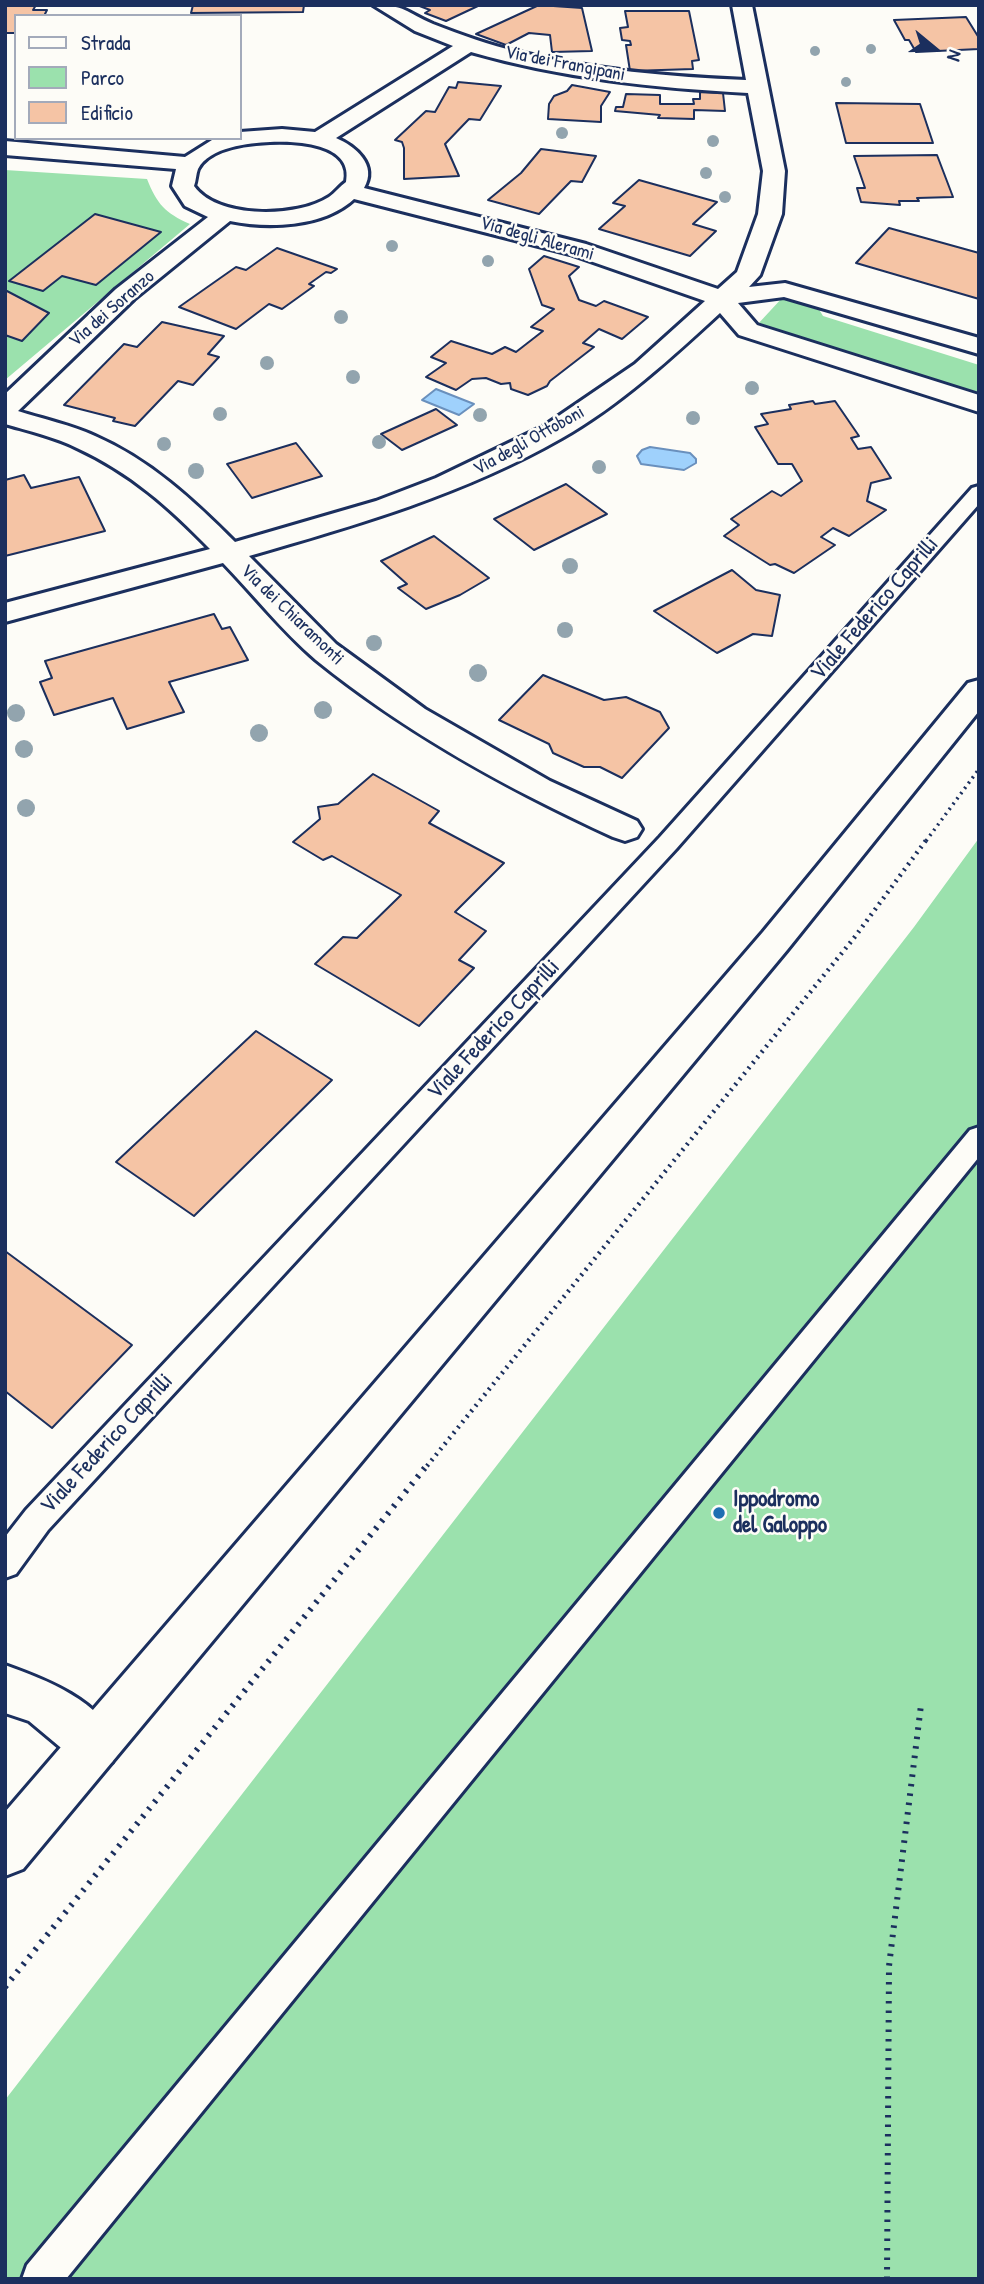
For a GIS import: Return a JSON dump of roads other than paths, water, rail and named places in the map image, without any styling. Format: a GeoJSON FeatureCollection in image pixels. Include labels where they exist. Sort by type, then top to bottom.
{"type":"FeatureCollection","features":[{"type":"Feature","properties":{"kind":"street","name":"Via dei Frangipani"},"geometry":{"type":"LineString","coordinates":[[383,5],[425,28],[468,44],[541,62],[613,75],[757,87]]}},
{"type":"Feature","properties":{"kind":"street","name":"Via degli Ottoboni"},"geometry":{"type":"LineString","coordinates":[[5,613],[229,553],[386,507],[502,459],[553,432],[644,369],[748,275],[770,214],[774,171],[742,5]]}},
{"type":"Feature","properties":{"kind":"street"},"geometry":{"type":"LineString","coordinates":[[317,140],[468,44]]}},
{"type":"Feature","properties":{"kind":"street"},"geometry":{"type":"LineString","coordinates":[[237,140],[206,151],[190,164],[183,179],[187,193],[201,206],[224,215],[252,219],[292,217],[328,207],[351,191],[358,176],[354,161],[340,149],[317,140],[279,135],[242,139]]}},
{"type":"Feature","properties":{"kind":"street"},"geometry":{"type":"LineString","coordinates":[[5,148],[190,164]]}},
{"type":"Feature","properties":{"kind":"street","name":"Via degli Alerami"},"geometry":{"type":"LineString","coordinates":[[351,191],[578,249],[720,298],[785,290],[979,346]]}},
{"type":"Feature","properties":{"kind":"street","name":"Via dei Soranzo"},"geometry":{"type":"LineString","coordinates":[[5,410],[125,295],[224,215]]}},
{"type":"Feature","properties":{"kind":"street","name":"Via degli Alerami"},"geometry":{"type":"LineString","coordinates":[[720,298],[748,330],[979,404]]}},
{"type":"Feature","properties":{"kind":"street","name":"Via dei Chiaramonti"},"geometry":{"type":"LineString","coordinates":[[5,415],[85,441],[126,463],[178,500],[325,651],[414,717],[538,789],[625,829]]}},
{"type":"Feature","properties":{"kind":"street"},"geometry":{"type":"LineString","coordinates":[[5,1851],[811,898],[979,690]]}},
{"type":"Feature","properties":{"kind":"street"},"geometry":{"type":"LineString","coordinates":[[5,1689],[44,1703],[95,1745]]}},
{"type":"Feature","properties":{"kind":"lane","name":"Viale Federico Caprilli"},"geometry":{"type":"LineString","coordinates":[[5,1563],[37,1520],[668,843],[979,492]]}},
{"type":"Feature","properties":{"kind":"lane"},"geometry":{"type":"LineString","coordinates":[[41,2279],[979,1138]]}},
{"type":"Feature","properties":{"kind":"water"},"geometry":{"type":"Polygon","coordinates":[[[436,389],[474,404],[459,415],[422,400],[436,389]]]}},
{"type":"Feature","properties":{"kind":"water"},"geometry":{"type":"Polygon","coordinates":[[[650,447],[690,453],[696,463],[684,470],[641,464],[637,456],[650,447]]]}},
{"type":"Feature","properties":{"kind":"place","name":"Ippodromo del Galoppo"},"geometry":{"type":"Point","coordinates":[719,1513]}}]}
